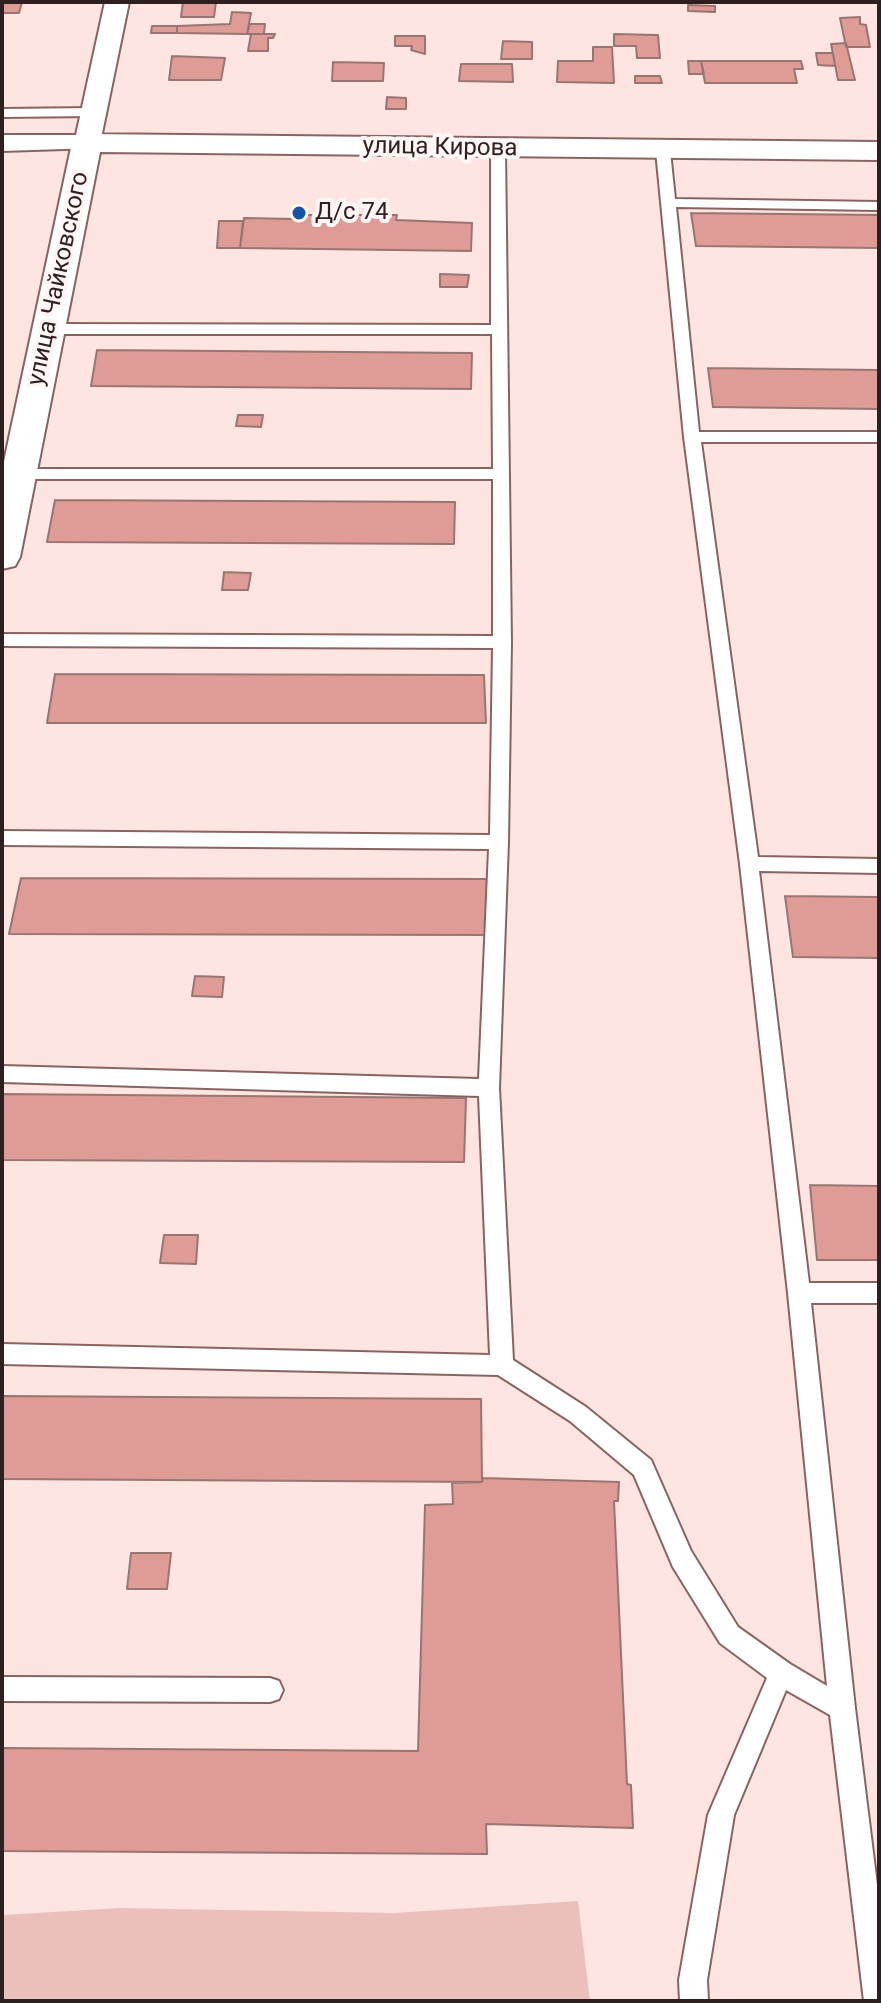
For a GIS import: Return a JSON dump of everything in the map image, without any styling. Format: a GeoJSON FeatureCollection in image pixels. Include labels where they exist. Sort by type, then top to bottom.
{"type":"FeatureCollection","features":[{"type":"Feature","properties":{"kind":"main road","name":"улица Кирова"},"geometry":{"type":"LineString","coordinates":[[90,128],[498,149],[879,151]]}},
{"type":"Feature","properties":{"kind":"main road","name":"улица Чайковского"},"geometry":{"type":"LineString","coordinates":[[2,557],[90,128]]}},
{"type":"Feature","properties":{"kind":"street","name":"улица Чайковского"},"geometry":{"type":"LineString","coordinates":[[90,128],[117,2]]}},
{"type":"Feature","properties":{"kind":"street","name":"улица Кирова"},"geometry":{"type":"LineString","coordinates":[[2,143],[90,128]]}},
{"type":"Feature","properties":{"kind":"lane"},"geometry":{"type":"LineString","coordinates":[[2,113],[90,128]]}},
{"type":"Feature","properties":{"kind":"lane"},"geometry":{"type":"LineString","coordinates":[[498,149],[502,642],[499,842],[489,1088],[502,1365]]}},
{"type":"Feature","properties":{"kind":"lane"},"geometry":{"type":"LineString","coordinates":[[663,151],[692,437],[749,864],[799,1293],[842,1708],[878,2001]]}},
{"type":"Feature","properties":{"kind":"lane"},"geometry":{"type":"LineString","coordinates":[[669,203],[879,206]]}},
{"type":"Feature","properties":{"kind":"lane"},"geometry":{"type":"LineString","coordinates":[[49,329],[499,330]]}},
{"type":"Feature","properties":{"kind":"lane"},"geometry":{"type":"LineString","coordinates":[[692,437],[879,437]]}},
{"type":"Feature","properties":{"kind":"lane"},"geometry":{"type":"LineString","coordinates":[[19,474],[501,474]]}},
{"type":"Feature","properties":{"kind":"lane"},"geometry":{"type":"LineString","coordinates":[[2,640],[502,642]]}},
{"type":"Feature","properties":{"kind":"lane"},"geometry":{"type":"LineString","coordinates":[[2,838],[499,842]]}},
{"type":"Feature","properties":{"kind":"lane"},"geometry":{"type":"LineString","coordinates":[[749,864],[879,866]]}},
{"type":"Feature","properties":{"kind":"lane"},"geometry":{"type":"LineString","coordinates":[[2,1074],[489,1088]]}},
{"type":"Feature","properties":{"kind":"lane"},"geometry":{"type":"LineString","coordinates":[[799,1293],[879,1293]]}},
{"type":"Feature","properties":{"kind":"lane"},"geometry":{"type":"LineString","coordinates":[[2,1354],[502,1365],[578,1414],[643,1468],[682,1559],[729,1635],[781,1673],[842,1708]]}},
{"type":"Feature","properties":{"kind":"lane"},"geometry":{"type":"LineString","coordinates":[[694,2001],[693,1980],[721,1815],[781,1673]]}},
{"type":"Feature","properties":{"kind":"lane"},"geometry":{"type":"LineString","coordinates":[[2,1689],[270,1690]]}},
{"type":"Feature","properties":{"kind":"shaded area"},"geometry":{"type":"Polygon","coordinates":[[[578,1901],[590,2001],[2,2001],[2,1915],[121,1908],[394,1913],[578,1901]]]}},
{"type":"Feature","properties":{"kind":"building"},"geometry":{"type":"Polygon","coordinates":[[[2,2],[22,2],[19,13],[2,13],[2,2]]]}},
{"type":"Feature","properties":{"kind":"building"},"geometry":{"type":"Polygon","coordinates":[[[183,2],[216,2],[214,17],[181,17],[183,2]]]}},
{"type":"Feature","properties":{"kind":"building"},"geometry":{"type":"Polygon","coordinates":[[[688,5],[715,6],[715,12],[688,11],[688,5]]]}},
{"type":"Feature","properties":{"kind":"building"},"geometry":{"type":"Polygon","coordinates":[[[232,12],[251,13],[247,34],[177,33],[177,26],[230,24],[232,12]]]}},
{"type":"Feature","properties":{"kind":"building"},"geometry":{"type":"Polygon","coordinates":[[[860,17],[860,24],[866,25],[870,47],[846,47],[840,18],[860,17]]]}},
{"type":"Feature","properties":{"kind":"building"},"geometry":{"type":"Polygon","coordinates":[[[250,24],[265,24],[264,34],[247,34],[250,24]]]}},
{"type":"Feature","properties":{"kind":"building"},"geometry":{"type":"Polygon","coordinates":[[[152,26],[177,26],[177,33],[151,33],[152,26]]]}},
{"type":"Feature","properties":{"kind":"building"},"geometry":{"type":"Polygon","coordinates":[[[251,34],[275,34],[273,38],[268,38],[268,51],[248,51],[251,34]]]}},
{"type":"Feature","properties":{"kind":"building"},"geometry":{"type":"Polygon","coordinates":[[[614,34],[658,35],[660,58],[637,58],[636,46],[614,46],[614,34]]]}},
{"type":"Feature","properties":{"kind":"building"},"geometry":{"type":"Polygon","coordinates":[[[395,36],[425,36],[425,54],[411,50],[412,46],[395,46],[395,36]]]}},
{"type":"Feature","properties":{"kind":"building"},"geometry":{"type":"Polygon","coordinates":[[[503,41],[532,42],[532,59],[501,59],[503,41]]]}},
{"type":"Feature","properties":{"kind":"building"},"geometry":{"type":"Polygon","coordinates":[[[846,43],[855,80],[838,80],[831,44],[846,43]]]}},
{"type":"Feature","properties":{"kind":"building"},"geometry":{"type":"Polygon","coordinates":[[[593,47],[612,47],[614,83],[557,82],[558,61],[593,61],[593,47]]]}},
{"type":"Feature","properties":{"kind":"building"},"geometry":{"type":"Polygon","coordinates":[[[816,53],[833,53],[835,66],[818,65],[816,53]]]}},
{"type":"Feature","properties":{"kind":"building"},"geometry":{"type":"Polygon","coordinates":[[[172,56],[225,58],[221,80],[169,80],[172,56]]]}},
{"type":"Feature","properties":{"kind":"building"},"geometry":{"type":"Polygon","coordinates":[[[688,61],[701,61],[704,74],[689,74],[688,61]]]}},
{"type":"Feature","properties":{"kind":"building"},"geometry":{"type":"Polygon","coordinates":[[[701,61],[801,61],[803,69],[794,69],[797,83],[705,83],[701,61]]]}},
{"type":"Feature","properties":{"kind":"building"},"geometry":{"type":"Polygon","coordinates":[[[333,62],[384,63],[383,81],[332,81],[333,62]]]}},
{"type":"Feature","properties":{"kind":"building"},"geometry":{"type":"Polygon","coordinates":[[[461,64],[512,64],[513,82],[459,81],[461,64]]]}},
{"type":"Feature","properties":{"kind":"building"},"geometry":{"type":"Polygon","coordinates":[[[635,76],[660,76],[662,83],[635,83],[635,76]]]}},
{"type":"Feature","properties":{"kind":"building"},"geometry":{"type":"Polygon","coordinates":[[[387,97],[406,98],[406,109],[386,109],[387,97]]]}},
{"type":"Feature","properties":{"kind":"building"},"geometry":{"type":"Polygon","coordinates":[[[691,213],[879,215],[879,248],[696,246],[691,213]]]}},
{"type":"Feature","properties":{"kind":"building"},"geometry":{"type":"Polygon","coordinates":[[[295,215],[397,215],[396,220],[472,223],[471,251],[240,248],[244,218],[294,219],[295,215]]]}},
{"type":"Feature","properties":{"kind":"building"},"geometry":{"type":"Polygon","coordinates":[[[219,221],[243,221],[240,248],[217,248],[219,221]]]}},
{"type":"Feature","properties":{"kind":"building"},"geometry":{"type":"Polygon","coordinates":[[[440,274],[469,275],[467,287],[440,287],[440,274]]]}},
{"type":"Feature","properties":{"kind":"building"},"geometry":{"type":"Polygon","coordinates":[[[97,350],[472,353],[471,389],[91,386],[97,350]]]}},
{"type":"Feature","properties":{"kind":"building"},"geometry":{"type":"Polygon","coordinates":[[[708,368],[879,370],[879,409],[713,407],[708,368]]]}},
{"type":"Feature","properties":{"kind":"building"},"geometry":{"type":"Polygon","coordinates":[[[238,415],[263,415],[261,427],[236,426],[238,415]]]}},
{"type":"Feature","properties":{"kind":"building"},"geometry":{"type":"Polygon","coordinates":[[[55,500],[455,502],[454,544],[47,542],[55,500]]]}},
{"type":"Feature","properties":{"kind":"building"},"geometry":{"type":"Polygon","coordinates":[[[224,572],[251,573],[248,590],[222,590],[224,572]]]}},
{"type":"Feature","properties":{"kind":"building"},"geometry":{"type":"Polygon","coordinates":[[[55,674],[484,675],[486,723],[47,723],[55,674]]]}},
{"type":"Feature","properties":{"kind":"building"},"geometry":{"type":"Polygon","coordinates":[[[21,878],[487,879],[489,935],[9,934],[21,878]]]}},
{"type":"Feature","properties":{"kind":"building"},"geometry":{"type":"Polygon","coordinates":[[[785,896],[879,897],[879,958],[793,957],[785,896]]]}},
{"type":"Feature","properties":{"kind":"building"},"geometry":{"type":"Polygon","coordinates":[[[195,976],[224,977],[222,997],[192,996],[195,976]]]}},
{"type":"Feature","properties":{"kind":"building"},"geometry":{"type":"Polygon","coordinates":[[[2,1094],[466,1098],[464,1162],[2,1160],[2,1094]]]}},
{"type":"Feature","properties":{"kind":"building"},"geometry":{"type":"Polygon","coordinates":[[[810,1185],[879,1186],[879,1260],[817,1260],[810,1185]]]}},
{"type":"Feature","properties":{"kind":"building"},"geometry":{"type":"Polygon","coordinates":[[[164,1235],[198,1235],[196,1264],[160,1263],[164,1235]]]}},
{"type":"Feature","properties":{"kind":"building"},"geometry":{"type":"Polygon","coordinates":[[[2,1396],[481,1399],[482,1482],[2,1479],[2,1396]]]}},
{"type":"Feature","properties":{"kind":"building"},"geometry":{"type":"Polygon","coordinates":[[[483,1478],[619,1482],[618,1501],[614,1501],[627,1784],[631,1785],[633,1828],[486,1824],[487,1854],[2,1851],[2,1748],[418,1751],[425,1505],[453,1504],[452,1483],[482,1482],[483,1478]]]}},
{"type":"Feature","properties":{"kind":"building"},"geometry":{"type":"Polygon","coordinates":[[[131,1553],[171,1553],[167,1589],[127,1589],[131,1553]]]}},
{"type":"Feature","properties":{"kind":"place","name":"Д/с 74"},"geometry":{"type":"Point","coordinates":[299,213]}}]}
